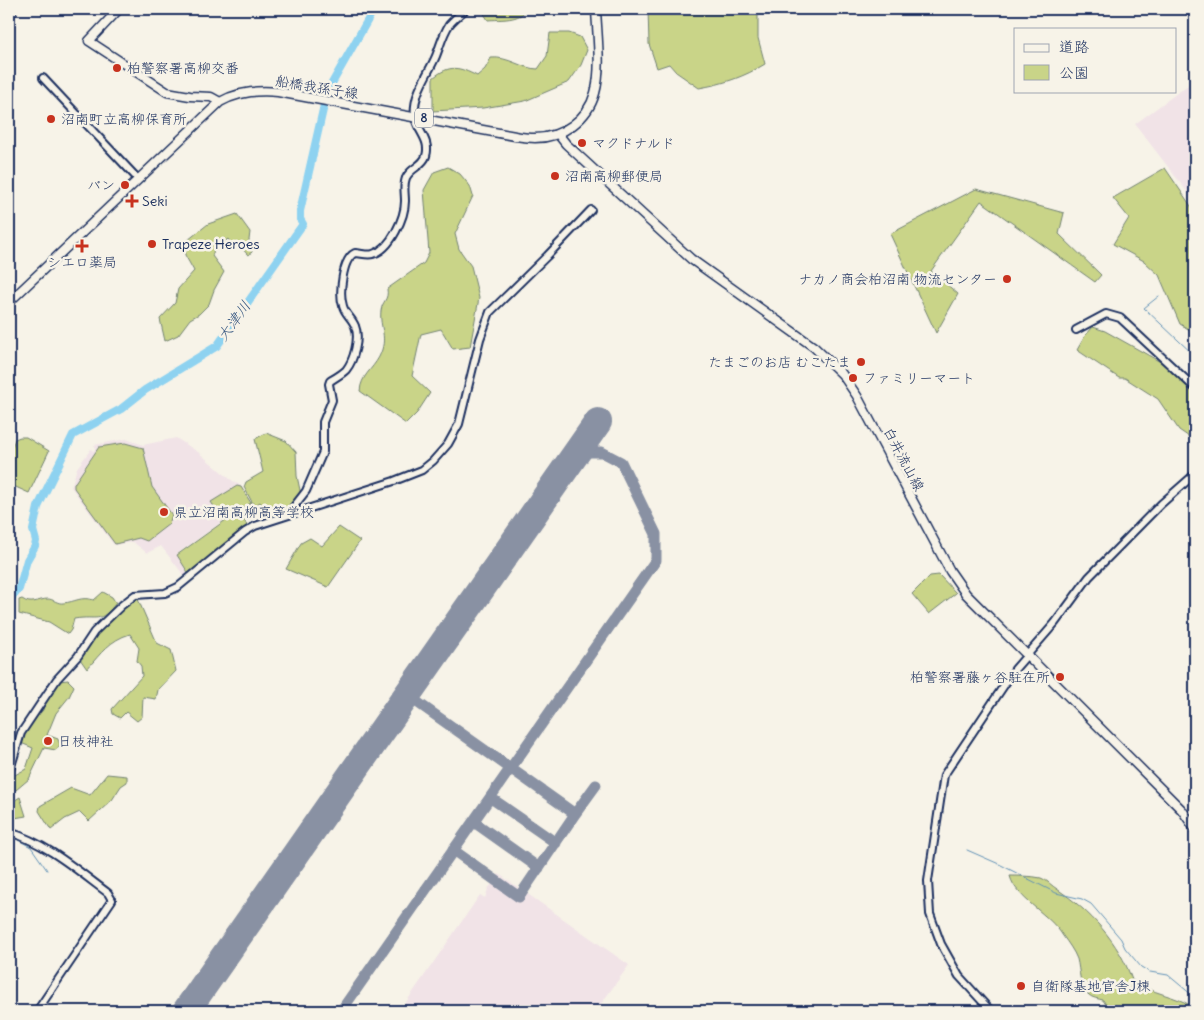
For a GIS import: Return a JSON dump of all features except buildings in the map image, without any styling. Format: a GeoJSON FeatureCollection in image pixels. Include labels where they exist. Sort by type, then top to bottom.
{"type":"FeatureCollection","features":[{"type":"Feature","properties":{"kind":"main road"},"geometry":{"type":"LineString","coordinates":[[119,9],[89,41],[168,92],[211,97],[220,102]]}},
{"type":"Feature","properties":{"kind":"main road","name":"船橋我孫子線"},"geometry":{"type":"LineString","coordinates":[[9,302],[220,102],[241,93],[254,91],[278,92],[516,136],[535,138],[558,134],[577,122],[595,93],[598,73],[596,9]]}},
{"type":"Feature","properties":{"kind":"main road","name":"白井流山線"},"geometry":{"type":"LineString","coordinates":[[558,134],[566,144],[690,259],[814,347],[842,374],[857,396],[957,582],[972,601],[1182,810],[1195,829]]}},
{"type":"Feature","properties":{"kind":"street"},"geometry":{"type":"LineString","coordinates":[[287,515],[306,491],[323,452],[323,422],[332,400],[330,381],[346,370],[352,360],[355,349],[356,328],[344,311],[341,298],[346,261],[348,257],[355,253],[369,255],[376,253],[393,236],[404,208],[406,177],[425,158],[427,149],[426,140],[415,116],[420,86],[435,59],[445,32],[450,24],[466,9]]}},
{"type":"Feature","properties":{"kind":"street"},"geometry":{"type":"LineString","coordinates":[[42,78],[138,180]]}},
{"type":"Feature","properties":{"kind":"street"},"geometry":{"type":"LineString","coordinates":[[9,772],[22,731],[94,632],[122,604],[135,595],[170,591],[184,583],[244,532],[262,523],[394,481],[422,470],[433,461],[448,444],[458,424],[480,339],[490,312],[591,210]]}},
{"type":"Feature","properties":{"kind":"street"},"geometry":{"type":"LineString","coordinates":[[1076,330],[1106,314],[1120,318],[1195,388]]}},
{"type":"Feature","properties":{"kind":"street"},"geometry":{"type":"LineString","coordinates":[[991,1011],[959,976],[941,944],[930,914],[928,881],[942,789],[947,770],[1015,669],[1055,623],[1089,577],[1161,504],[1195,474]]}},
{"type":"Feature","properties":{"kind":"street"},"geometry":{"type":"LineString","coordinates":[[9,832],[49,851],[108,893],[112,900],[37,1011]]}},
{"type":"Feature","properties":{"kind":"shaded area"},"geometry":{"type":"Polygon","coordinates":[[[1195,80],[1195,202],[1135,124],[1195,80]]]}},
{"type":"Feature","properties":{"kind":"shaded area","name":"県立沼南高柳高等学校"},"geometry":{"type":"Polygon","coordinates":[[[176,438],[198,452],[241,486],[252,504],[223,521],[177,554],[189,575],[186,578],[161,546],[147,553],[133,542],[114,545],[71,487],[77,468],[91,449],[93,451],[96,448],[94,445],[126,439],[143,445],[176,438]]]}},
{"type":"Feature","properties":{"kind":"shaded area"},"geometry":{"type":"Polygon","coordinates":[[[499,874],[629,965],[596,1011],[400,1011],[480,895],[485,898],[488,889],[499,874]]]}},
{"type":"Feature","properties":{"kind":"green space"},"geometry":{"type":"Polygon","coordinates":[[[481,9],[526,9],[520,16],[488,20],[481,9]]]}},
{"type":"Feature","properties":{"kind":"green space"},"geometry":{"type":"Polygon","coordinates":[[[648,9],[756,9],[758,13],[758,38],[765,64],[733,79],[699,88],[676,72],[669,64],[657,68],[649,44],[648,9]]]}},
{"type":"Feature","properties":{"kind":"green space"},"geometry":{"type":"Polygon","coordinates":[[[550,33],[569,33],[580,37],[587,50],[581,65],[569,82],[525,101],[483,108],[433,111],[433,78],[439,74],[455,68],[477,76],[485,69],[491,58],[503,59],[538,69],[547,56],[550,33]]]}},
{"type":"Feature","properties":{"kind":"green space"},"geometry":{"type":"Polygon","coordinates":[[[448,167],[460,174],[470,186],[473,196],[455,234],[459,249],[471,266],[479,298],[470,347],[453,349],[441,329],[421,334],[412,376],[430,393],[417,413],[406,424],[360,391],[365,377],[382,350],[384,338],[381,311],[387,296],[387,289],[424,263],[429,253],[424,190],[434,172],[448,167]]]}},
{"type":"Feature","properties":{"kind":"green space"},"geometry":{"type":"Polygon","coordinates":[[[1165,168],[1195,212],[1195,333],[1180,324],[1159,275],[1144,261],[1113,244],[1129,218],[1113,198],[1165,168]]]}},
{"type":"Feature","properties":{"kind":"green space"},"geometry":{"type":"Polygon","coordinates":[[[976,189],[1064,213],[1059,234],[1101,275],[1095,282],[981,201],[931,271],[958,294],[936,333],[890,234],[976,189]]]}},
{"type":"Feature","properties":{"kind":"green space"},"geometry":{"type":"Polygon","coordinates":[[[237,214],[250,232],[249,240],[252,252],[248,255],[239,245],[233,246],[228,239],[214,250],[212,256],[224,272],[209,304],[199,314],[190,319],[178,335],[165,341],[160,319],[175,303],[178,289],[194,271],[185,255],[188,240],[208,224],[237,214]]]}},
{"type":"Feature","properties":{"kind":"green space"},"geometry":{"type":"Polygon","coordinates":[[[1093,327],[1105,331],[1173,369],[1195,390],[1195,441],[1179,430],[1158,399],[1125,378],[1119,378],[1077,350],[1093,327]]]}},
{"type":"Feature","properties":{"kind":"green space"},"geometry":{"type":"Polygon","coordinates":[[[266,433],[286,441],[296,452],[297,476],[301,495],[290,508],[271,516],[260,502],[241,515],[248,527],[189,574],[177,555],[223,522],[253,504],[244,487],[246,482],[263,472],[255,439],[266,433]]]}},
{"type":"Feature","properties":{"kind":"green space"},"geometry":{"type":"Polygon","coordinates":[[[26,437],[49,451],[29,493],[9,484],[9,450],[15,439],[26,437]]]}},
{"type":"Feature","properties":{"kind":"green space"},"geometry":{"type":"Polygon","coordinates":[[[125,443],[143,448],[152,487],[172,515],[169,524],[147,541],[139,538],[115,544],[74,488],[74,484],[99,447],[125,443]]]}},
{"type":"Feature","properties":{"kind":"green space"},"geometry":{"type":"Polygon","coordinates":[[[237,486],[241,487],[251,503],[223,520],[211,502],[237,486]]]}},
{"type":"Feature","properties":{"kind":"green space"},"geometry":{"type":"Polygon","coordinates":[[[339,527],[360,541],[328,587],[286,569],[301,543],[310,538],[322,546],[339,527]]]}},
{"type":"Feature","properties":{"kind":"green space"},"geometry":{"type":"Polygon","coordinates":[[[939,575],[956,593],[929,614],[912,594],[930,576],[939,575]]]}},
{"type":"Feature","properties":{"kind":"green space"},"geometry":{"type":"Polygon","coordinates":[[[103,592],[112,597],[116,603],[102,617],[74,619],[68,634],[49,622],[19,614],[19,600],[22,599],[32,602],[48,599],[63,603],[81,599],[94,600],[103,592]]]}},
{"type":"Feature","properties":{"kind":"green space"},"geometry":{"type":"Polygon","coordinates":[[[137,597],[157,643],[171,650],[176,671],[158,690],[156,699],[143,697],[142,717],[137,721],[126,712],[120,718],[113,714],[112,709],[142,676],[141,666],[137,661],[139,648],[130,634],[111,643],[87,669],[80,659],[97,632],[137,597]]]}},
{"type":"Feature","properties":{"kind":"green space"},"geometry":{"type":"Polygon","coordinates":[[[68,680],[74,686],[69,697],[56,713],[47,735],[58,739],[60,745],[56,750],[44,748],[29,779],[16,790],[10,786],[11,777],[26,769],[33,748],[21,743],[26,728],[43,710],[45,703],[59,681],[68,680]]]}},
{"type":"Feature","properties":{"kind":"green space"},"geometry":{"type":"Polygon","coordinates":[[[107,774],[127,776],[127,782],[121,786],[112,800],[89,821],[80,812],[65,819],[51,830],[39,811],[40,806],[71,788],[90,795],[107,774]]]}},
{"type":"Feature","properties":{"kind":"green space"},"geometry":{"type":"Polygon","coordinates":[[[20,797],[26,816],[9,819],[9,804],[20,797]]]}},
{"type":"Feature","properties":{"kind":"green space"},"geometry":{"type":"Polygon","coordinates":[[[1010,876],[1043,879],[1081,907],[1102,928],[1119,953],[1132,980],[1139,985],[1180,1000],[1195,1008],[1195,1011],[1110,1011],[1103,1000],[1092,997],[1083,988],[1077,959],[1071,947],[1057,928],[1019,892],[1010,876]]]}},
{"type":"Feature","properties":{"kind":"waterway","name":"大津川"},"geometry":{"type":"LineString","coordinates":[[9,601],[19,589],[27,560],[35,546],[36,541],[33,530],[38,507],[73,435],[121,409],[145,390],[217,346],[303,224],[300,219],[300,211],[327,92],[374,9]]}},
{"type":"Feature","properties":{"kind":"waterway"},"geometry":{"type":"LineString","coordinates":[[1159,296],[1144,308],[1195,356]]}},
{"type":"Feature","properties":{"kind":"waterway"},"geometry":{"type":"LineString","coordinates":[[15,743],[17,733]]}},
{"type":"Feature","properties":{"kind":"waterway"},"geometry":{"type":"LineString","coordinates":[[9,763],[13,747]]}},
{"type":"Feature","properties":{"kind":"waterway"},"geometry":{"type":"LineString","coordinates":[[18,840],[31,847],[47,870]]}},
{"type":"Feature","properties":{"kind":"waterway"},"geometry":{"type":"LineString","coordinates":[[967,850],[1056,893],[1082,899],[1091,904],[1121,939],[1125,948],[1141,967],[1150,972],[1168,975],[1192,995],[1195,1000]]}},
{"type":"Feature","properties":{"kind":"taxiway"},"geometry":{"type":"LineString","coordinates":[[341,1011],[656,560],[656,534],[621,462],[602,452],[585,452],[572,458]]}},
{"type":"Feature","properties":{"kind":"taxiway"},"geometry":{"type":"LineString","coordinates":[[407,695],[575,814],[519,897],[453,850]]}},
{"type":"Feature","properties":{"kind":"taxiway"},"geometry":{"type":"LineString","coordinates":[[575,814],[596,785]]}},
{"type":"Feature","properties":{"kind":"taxiway"},"geometry":{"type":"LineString","coordinates":[[491,798],[556,843]]}},
{"type":"Feature","properties":{"kind":"taxiway"},"geometry":{"type":"LineString","coordinates":[[474,822],[539,868]]}},
{"type":"Feature","properties":{"kind":"runway"},"geometry":{"type":"LineString","coordinates":[[186,1011],[598,422]]}},
{"type":"Feature","properties":{"kind":"railway"},"geometry":{"type":"LineString","coordinates":[[9,26],[19,9]]}},
{"type":"Feature","properties":{"kind":"place","name":"柏警察署高柳交番"},"geometry":{"type":"Point","coordinates":[117,68]}},
{"type":"Feature","properties":{"kind":"place","name":"沼南町立高柳保育所"},"geometry":{"type":"Point","coordinates":[51,119]}},
{"type":"Feature","properties":{"kind":"place","name":"マクドナルド"},"geometry":{"type":"Point","coordinates":[582,143]}},
{"type":"Feature","properties":{"kind":"place","name":"沼南高柳郵便局"},"geometry":{"type":"Point","coordinates":[555,176]}},
{"type":"Feature","properties":{"kind":"place","name":"バン"},"geometry":{"type":"Point","coordinates":[125,185]}},
{"type":"Feature","properties":{"kind":"place","name":"Seki"},"geometry":{"type":"Point","coordinates":[132,201]}},
{"type":"Feature","properties":{"kind":"place","name":"Trapeze Heroes"},"geometry":{"type":"Point","coordinates":[152,244]}},
{"type":"Feature","properties":{"kind":"place","name":"シエロ薬局"},"geometry":{"type":"Point","coordinates":[82,246]}},
{"type":"Feature","properties":{"kind":"place","name":"ナカノ商会柏沼南 物流センター"},"geometry":{"type":"Point","coordinates":[1007,279]}},
{"type":"Feature","properties":{"kind":"place","name":"たまごのお店 むこたま"},"geometry":{"type":"Point","coordinates":[861,362]}},
{"type":"Feature","properties":{"kind":"place","name":"ファミリーマート"},"geometry":{"type":"Point","coordinates":[853,378]}},
{"type":"Feature","properties":{"kind":"place","name":"県立沼南高柳高等学校"},"geometry":{"type":"Point","coordinates":[164,512]}},
{"type":"Feature","properties":{"kind":"place","name":"柏警察署藤ヶ谷駐在所"},"geometry":{"type":"Point","coordinates":[1060,677]}},
{"type":"Feature","properties":{"kind":"place","name":"日枝神社"},"geometry":{"type":"Point","coordinates":[48,741]}},
{"type":"Feature","properties":{"kind":"place","name":"自衛隊基地官舎J棟"},"geometry":{"type":"Point","coordinates":[1021,986]}}]}
